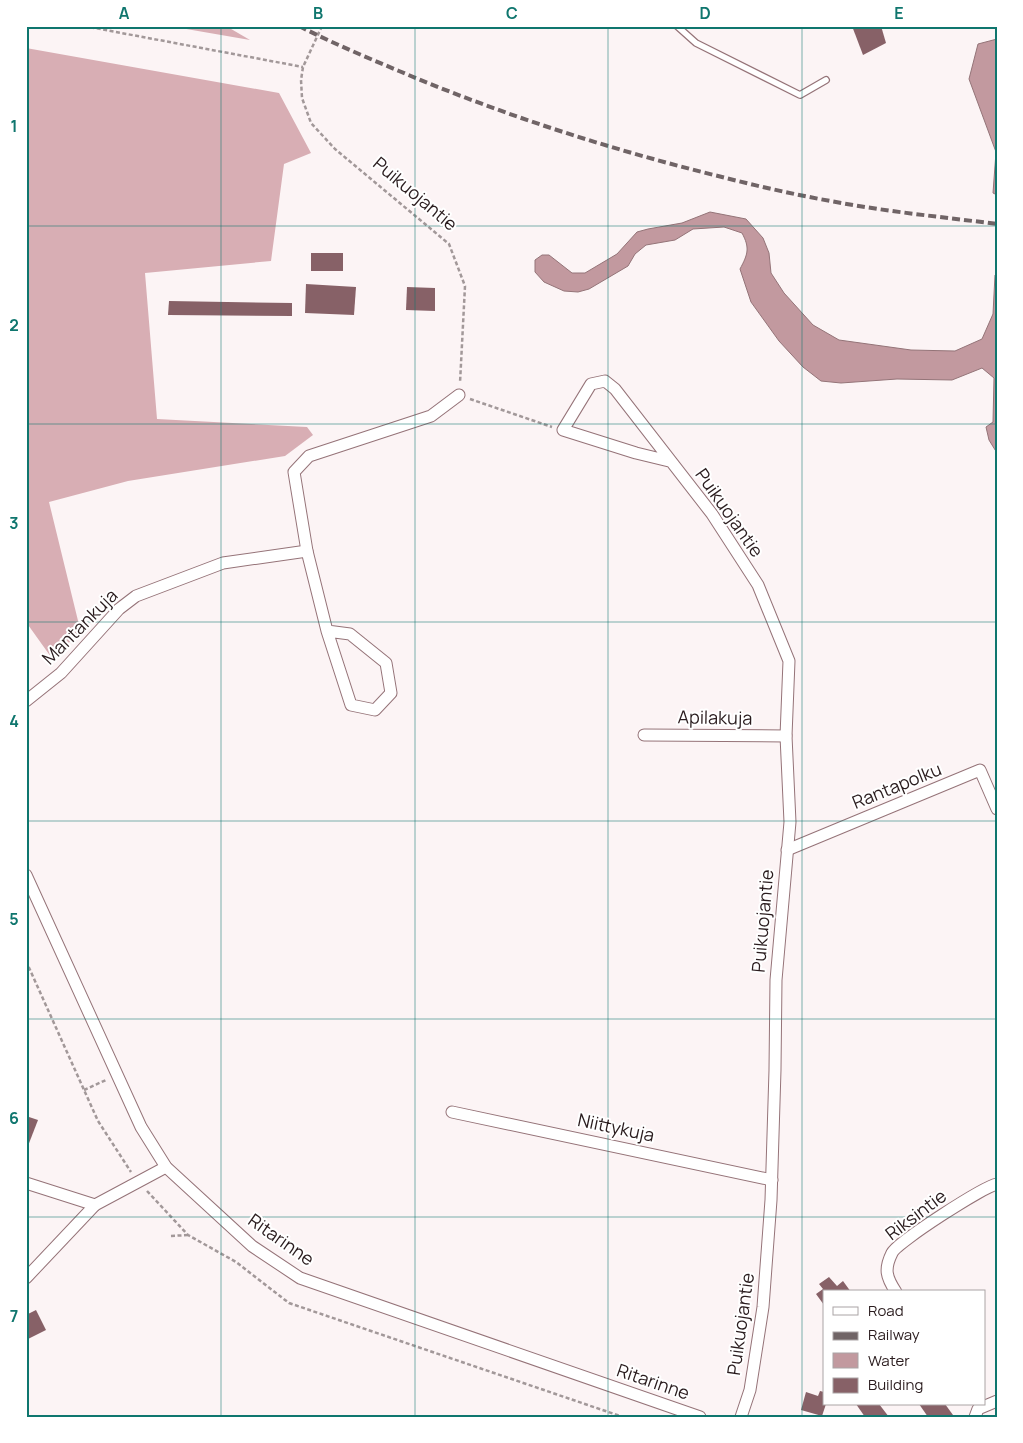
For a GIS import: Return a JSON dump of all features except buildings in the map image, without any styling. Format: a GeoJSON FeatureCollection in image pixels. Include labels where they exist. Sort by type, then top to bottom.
{"type":"FeatureCollection","features":[{"type":"Feature","properties":{"kind":"street","name":"Puikuojantie"},"geometry":{"type":"LineString","coordinates":[[563,430],[591,384],[605,381],[614,388],[712,514],[758,585],[789,661],[786,736],[790,822],[776,980],[772,1180],[763,1307],[750,1390],[741,1417]]}},
{"type":"Feature","properties":{"kind":"street"},"geometry":{"type":"LineString","coordinates":[[327,631],[350,634],[386,663],[390,693],[376,710],[351,705],[327,631],[307,550],[294,472],[309,456],[431,416],[459,395]]}},
{"type":"Feature","properties":{"kind":"street"},"geometry":{"type":"LineString","coordinates":[[563,430],[636,453],[669,460]]}},
{"type":"Feature","properties":{"kind":"street","name":"Mantankuja"},"geometry":{"type":"LineString","coordinates":[[26,701],[61,673],[119,609],[136,596],[223,563],[307,550]]}},
{"type":"Feature","properties":{"kind":"street","name":"Apilakuja"},"geometry":{"type":"LineString","coordinates":[[644,735],[786,736]]}},
{"type":"Feature","properties":{"kind":"street","name":"Rantapolku"},"geometry":{"type":"LineString","coordinates":[[787,850],[980,770],[997,809]]}},
{"type":"Feature","properties":{"kind":"street","name":"Ritarinne"},"geometry":{"type":"LineString","coordinates":[[26,875],[141,1127],[166,1167],[252,1246],[300,1278],[700,1417]]}},
{"type":"Feature","properties":{"kind":"street","name":"Niittykuja"},"geometry":{"type":"LineString","coordinates":[[452,1112],[772,1180]]}},
{"type":"Feature","properties":{"kind":"street"},"geometry":{"type":"LineString","coordinates":[[26,1278],[95,1205],[166,1167]]}},
{"type":"Feature","properties":{"kind":"street"},"geometry":{"type":"LineString","coordinates":[[26,1183],[95,1205]]}},
{"type":"Feature","properties":{"kind":"street","name":"Riksintie"},"geometry":{"type":"LineString","coordinates":[[895,1290],[888,1280],[886,1269],[892,1251],[953,1207],[997,1184]]}},
{"type":"Feature","properties":{"kind":"lane"},"geometry":{"type":"LineString","coordinates":[[677,26],[696,43],[800,95],[826,80]]}},
{"type":"Feature","properties":{"kind":"path"},"geometry":{"type":"LineString","coordinates":[[85,26],[303,67],[322,26]]}},
{"type":"Feature","properties":{"kind":"path","name":"Puikuojantie"},"geometry":{"type":"LineString","coordinates":[[303,67],[301,80],[302,98],[311,123],[335,149],[449,244],[465,286],[459,395]]}},
{"type":"Feature","properties":{"kind":"path"},"geometry":{"type":"LineString","coordinates":[[459,395],[563,430]]}},
{"type":"Feature","properties":{"kind":"path"},"geometry":{"type":"LineString","coordinates":[[26,961],[98,1121],[138,1182],[188,1235],[236,1262],[289,1302],[622,1417]]}},
{"type":"Feature","properties":{"kind":"path"},"geometry":{"type":"LineString","coordinates":[[84,1090],[117,1075]]}},
{"type":"Feature","properties":{"kind":"path"},"geometry":{"type":"LineString","coordinates":[[171,1236],[188,1235]]}},
{"type":"Feature","properties":{"kind":"shaded area"},"geometry":{"type":"Polygon","coordinates":[[[169,26],[226,26],[250,40],[169,26]]]}},
{"type":"Feature","properties":{"kind":"shaded area"},"geometry":{"type":"Polygon","coordinates":[[[26,48],[279,93],[311,153],[284,164],[271,261],[145,273],[157,419],[307,427],[313,435],[285,456],[128,481],[49,502],[81,633],[51,657],[26,622],[26,48]]]}},
{"type":"Feature","properties":{"kind":"water"},"geometry":{"type":"Polygon","coordinates":[[[997,39],[997,195],[993,193],[996,152],[969,79],[978,44],[997,39]]]}},
{"type":"Feature","properties":{"kind":"water"},"geometry":{"type":"Polygon","coordinates":[[[710,212],[746,219],[763,238],[769,253],[771,273],[784,293],[813,325],[839,340],[911,350],[955,351],[982,339],[993,314],[995,275],[997,274],[997,453],[989,440],[986,427],[993,422],[994,378],[982,368],[952,380],[897,379],[841,383],[821,381],[803,367],[779,341],[751,302],[740,269],[747,251],[742,233],[724,227],[693,229],[675,240],[646,245],[635,254],[628,266],[589,289],[578,292],[564,291],[544,282],[535,272],[535,260],[542,255],[549,255],[572,273],[585,273],[617,254],[637,232],[682,223],[710,212]]]}},
{"type":"Feature","properties":{"kind":"railway"},"geometry":{"type":"LineString","coordinates":[[299,26],[336,44],[477,102],[597,143],[677,166],[856,206],[997,224]]}}]}
